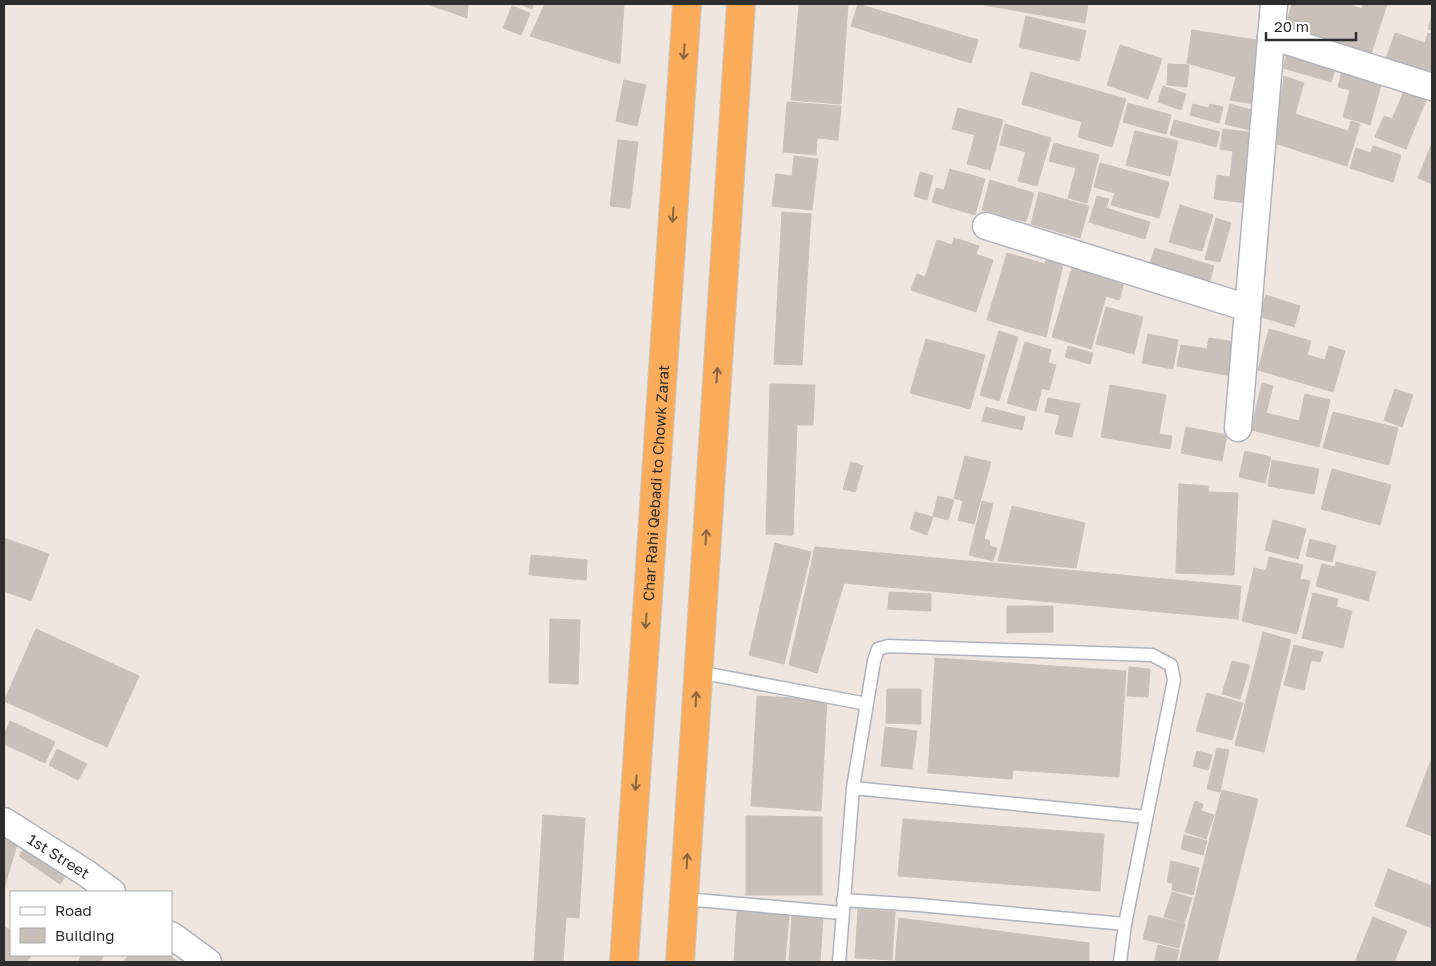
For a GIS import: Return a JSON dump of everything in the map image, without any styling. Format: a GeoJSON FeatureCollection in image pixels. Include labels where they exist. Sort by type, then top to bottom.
{"type":"FeatureCollection","features":[{"type":"Feature","properties":{"kind":"highway","name":"Char Rahi Qebadi to Chowk Zarat"},"geometry":{"type":"LineString","coordinates":[[624,962],[687,4]]}},
{"type":"Feature","properties":{"kind":"highway"},"geometry":{"type":"LineString","coordinates":[[680,962],[741,4]]}},
{"type":"Feature","properties":{"kind":"street"},"geometry":{"type":"LineString","coordinates":[[1238,428],[1274,4]]}},
{"type":"Feature","properties":{"kind":"street"},"geometry":{"type":"LineString","coordinates":[[1271,36],[1432,87]]}},
{"type":"Feature","properties":{"kind":"street"},"geometry":{"type":"LineString","coordinates":[[986,226],[1248,308]]}},
{"type":"Feature","properties":{"kind":"street","name":"1st Street"},"geometry":{"type":"LineString","coordinates":[[4,821],[111,891]]}},
{"type":"Feature","properties":{"kind":"street"},"geometry":{"type":"LineString","coordinates":[[172,936],[208,962]]}},
{"type":"Feature","properties":{"kind":"lane"},"geometry":{"type":"LineString","coordinates":[[839,962],[853,788],[874,661],[878,649],[888,646],[1152,655],[1170,665],[1174,680],[1125,924],[1120,962]]}},
{"type":"Feature","properties":{"kind":"lane"},"geometry":{"type":"LineString","coordinates":[[698,672],[867,704]]}},
{"type":"Feature","properties":{"kind":"lane"},"geometry":{"type":"LineString","coordinates":[[853,788],[1146,817]]}},
{"type":"Feature","properties":{"kind":"lane"},"geometry":{"type":"LineString","coordinates":[[685,899],[842,913]]}},
{"type":"Feature","properties":{"kind":"lane"},"geometry":{"type":"LineString","coordinates":[[843,900],[1125,924]]}},
{"type":"Feature","properties":{"kind":"building"},"geometry":{"type":"Polygon","coordinates":[[[428,4],[468,4],[467,18],[428,4]]]}},
{"type":"Feature","properties":{"kind":"building"},"geometry":{"type":"Polygon","coordinates":[[[520,4],[534,4],[532,9],[520,4]]]}},
{"type":"Feature","properties":{"kind":"building"},"geometry":{"type":"Polygon","coordinates":[[[545,4],[624,4],[620,64],[530,36],[545,4]]]}},
{"type":"Feature","properties":{"kind":"building"},"geometry":{"type":"Polygon","coordinates":[[[799,4],[848,4],[841,104],[791,100],[799,4]]]}},
{"type":"Feature","properties":{"kind":"building"},"geometry":{"type":"Polygon","coordinates":[[[858,4],[978,40],[971,63],[851,26],[858,4]]]}},
{"type":"Feature","properties":{"kind":"building"},"geometry":{"type":"Polygon","coordinates":[[[979,4],[1088,4],[1085,23],[979,4]]]}},
{"type":"Feature","properties":{"kind":"building"},"geometry":{"type":"Polygon","coordinates":[[[1292,4],[1347,4],[1362,9],[1363,4],[1387,4],[1371,54],[1285,26],[1292,4]]]}},
{"type":"Feature","properties":{"kind":"building"},"geometry":{"type":"Polygon","coordinates":[[[512,6],[530,13],[521,35],[503,28],[512,6]]]}},
{"type":"Feature","properties":{"kind":"building"},"geometry":{"type":"Polygon","coordinates":[[[1432,15],[1432,30],[1428,29],[1432,15]]]}},
{"type":"Feature","properties":{"kind":"building"},"geometry":{"type":"Polygon","coordinates":[[[1026,16],[1086,31],[1079,61],[1019,47],[1026,16]]]}},
{"type":"Feature","properties":{"kind":"building"},"geometry":{"type":"Polygon","coordinates":[[[1192,30],[1263,41],[1254,104],[1230,100],[1236,77],[1187,63],[1192,30]]]}},
{"type":"Feature","properties":{"kind":"building"},"geometry":{"type":"Polygon","coordinates":[[[1395,33],[1425,43],[1428,33],[1432,34],[1432,69],[1430,77],[1386,59],[1395,33]]]}},
{"type":"Feature","properties":{"kind":"building"},"geometry":{"type":"Polygon","coordinates":[[[1120,45],[1162,59],[1148,99],[1107,85],[1120,45]]]}},
{"type":"Feature","properties":{"kind":"building"},"geometry":{"type":"Polygon","coordinates":[[[1288,49],[1337,64],[1331,82],[1283,68],[1288,49]]]}},
{"type":"Feature","properties":{"kind":"building"},"geometry":{"type":"Polygon","coordinates":[[[1168,64],[1189,65],[1187,87],[1167,85],[1168,64]]]}},
{"type":"Feature","properties":{"kind":"building"},"geometry":{"type":"Polygon","coordinates":[[[1343,67],[1383,78],[1370,125],[1343,117],[1350,90],[1338,87],[1343,67]]]}},
{"type":"Feature","properties":{"kind":"building"},"geometry":{"type":"Polygon","coordinates":[[[1031,72],[1126,99],[1112,147],[1078,137],[1082,122],[1022,104],[1031,72]]]}},
{"type":"Feature","properties":{"kind":"building"},"geometry":{"type":"Polygon","coordinates":[[[1284,76],[1304,83],[1295,114],[1348,131],[1351,121],[1360,124],[1347,166],[1274,143],[1284,76]]]}},
{"type":"Feature","properties":{"kind":"building"},"geometry":{"type":"Polygon","coordinates":[[[624,80],[646,85],[637,126],[616,121],[624,80]]]}},
{"type":"Feature","properties":{"kind":"building"},"geometry":{"type":"Polygon","coordinates":[[[1163,86],[1186,94],[1181,110],[1158,102],[1163,86]]]}},
{"type":"Feature","properties":{"kind":"building"},"geometry":{"type":"Polygon","coordinates":[[[1404,91],[1426,100],[1406,149],[1375,137],[1384,116],[1392,119],[1404,91]]]}},
{"type":"Feature","properties":{"kind":"building"},"geometry":{"type":"Polygon","coordinates":[[[787,102],[841,106],[838,140],[817,138],[816,155],[783,152],[787,102]]]}},
{"type":"Feature","properties":{"kind":"building"},"geometry":{"type":"Polygon","coordinates":[[[1128,103],[1171,115],[1166,134],[1123,122],[1128,103]]]}},
{"type":"Feature","properties":{"kind":"building"},"geometry":{"type":"Polygon","coordinates":[[[1193,104],[1208,108],[1210,104],[1223,107],[1219,123],[1190,115],[1193,104]]]}},
{"type":"Feature","properties":{"kind":"building"},"geometry":{"type":"Polygon","coordinates":[[[1230,104],[1255,111],[1250,130],[1225,124],[1230,104]]]}},
{"type":"Feature","properties":{"kind":"building"},"geometry":{"type":"Polygon","coordinates":[[[958,108],[1003,120],[990,170],[967,164],[975,135],[952,129],[958,108]]]}},
{"type":"Feature","properties":{"kind":"building"},"geometry":{"type":"Polygon","coordinates":[[[1174,120],[1220,132],[1216,147],[1170,135],[1174,120]]]}},
{"type":"Feature","properties":{"kind":"building"},"geometry":{"type":"Polygon","coordinates":[[[1005,124],[1051,138],[1037,186],[1018,181],[1026,152],[1000,145],[1005,124]]]}},
{"type":"Feature","properties":{"kind":"building"},"geometry":{"type":"Polygon","coordinates":[[[1223,129],[1256,133],[1247,203],[1214,199],[1217,175],[1230,177],[1233,151],[1220,149],[1223,129]]]}},
{"type":"Feature","properties":{"kind":"building"},"geometry":{"type":"Polygon","coordinates":[[[1135,131],[1178,141],[1170,176],[1126,165],[1135,131]]]}},
{"type":"Feature","properties":{"kind":"building"},"geometry":{"type":"Polygon","coordinates":[[[618,140],[638,142],[630,208],[610,206],[618,140]]]}},
{"type":"Feature","properties":{"kind":"building"},"geometry":{"type":"Polygon","coordinates":[[[1054,143],[1099,155],[1087,203],[1068,198],[1076,168],[1049,161],[1054,143]]]}},
{"type":"Feature","properties":{"kind":"building"},"geometry":{"type":"Polygon","coordinates":[[[1432,143],[1432,184],[1418,178],[1432,143]]]}},
{"type":"Feature","properties":{"kind":"building"},"geometry":{"type":"Polygon","coordinates":[[[1373,146],[1401,155],[1393,182],[1350,168],[1356,148],[1371,153],[1373,146]]]}},
{"type":"Feature","properties":{"kind":"building"},"geometry":{"type":"Polygon","coordinates":[[[794,156],[818,159],[812,210],[772,206],[776,174],[792,176],[794,156]]]}},
{"type":"Feature","properties":{"kind":"building"},"geometry":{"type":"Polygon","coordinates":[[[1100,163],[1169,182],[1159,218],[1111,205],[1115,193],[1094,187],[1100,163]]]}},
{"type":"Feature","properties":{"kind":"building"},"geometry":{"type":"Polygon","coordinates":[[[950,169],[985,179],[975,215],[932,202],[936,188],[944,190],[950,169]]]}},
{"type":"Feature","properties":{"kind":"building"},"geometry":{"type":"Polygon","coordinates":[[[920,172],[933,176],[927,200],[914,196],[920,172]]]}},
{"type":"Feature","properties":{"kind":"building"},"geometry":{"type":"Polygon","coordinates":[[[990,180],[1034,193],[1026,222],[982,210],[990,180]]]}},
{"type":"Feature","properties":{"kind":"building"},"geometry":{"type":"Polygon","coordinates":[[[1039,192],[1089,206],[1080,238],[1031,224],[1039,192]]]}},
{"type":"Feature","properties":{"kind":"building"},"geometry":{"type":"Polygon","coordinates":[[[1097,196],[1109,199],[1106,208],[1150,222],[1145,239],[1089,222],[1097,196]]]}},
{"type":"Feature","properties":{"kind":"building"},"geometry":{"type":"Polygon","coordinates":[[[1180,205],[1213,215],[1202,251],[1169,242],[1180,205]]]}},
{"type":"Feature","properties":{"kind":"building"},"geometry":{"type":"Polygon","coordinates":[[[782,212],[811,214],[802,365],[774,364],[782,212]]]}},
{"type":"Feature","properties":{"kind":"building"},"geometry":{"type":"Polygon","coordinates":[[[1216,218],[1231,223],[1220,262],[1205,259],[1216,218]]]}},
{"type":"Feature","properties":{"kind":"building"},"geometry":{"type":"Polygon","coordinates":[[[954,238],[979,246],[976,254],[993,260],[976,312],[911,290],[917,274],[925,277],[937,240],[952,245],[954,238]]]}},
{"type":"Feature","properties":{"kind":"building"},"geometry":{"type":"Polygon","coordinates":[[[1155,248],[1214,266],[1210,281],[1150,263],[1155,248]]]}},
{"type":"Feature","properties":{"kind":"building"},"geometry":{"type":"Polygon","coordinates":[[[1049,251],[1065,256],[1046,337],[987,320],[1007,253],[1045,264],[1049,251]]]}},
{"type":"Feature","properties":{"kind":"building"},"geometry":{"type":"Polygon","coordinates":[[[1074,261],[1126,276],[1119,300],[1106,296],[1091,349],[1052,337],[1074,261]]]}},
{"type":"Feature","properties":{"kind":"building"},"geometry":{"type":"Polygon","coordinates":[[[1266,295],[1300,306],[1294,327],[1259,316],[1266,295]]]}},
{"type":"Feature","properties":{"kind":"building"},"geometry":{"type":"Polygon","coordinates":[[[1106,307],[1143,317],[1134,354],[1096,344],[1106,307]]]}},
{"type":"Feature","properties":{"kind":"building"},"geometry":{"type":"Polygon","coordinates":[[[1269,329],[1311,341],[1307,355],[1325,360],[1329,346],[1345,351],[1333,392],[1258,370],[1269,329]]]}},
{"type":"Feature","properties":{"kind":"building"},"geometry":{"type":"Polygon","coordinates":[[[999,331],[1018,337],[999,401],[980,395],[999,331]]]}},
{"type":"Feature","properties":{"kind":"building"},"geometry":{"type":"Polygon","coordinates":[[[1148,334],[1178,340],[1173,369],[1142,363],[1148,334]]]}},
{"type":"Feature","properties":{"kind":"building"},"geometry":{"type":"Polygon","coordinates":[[[1209,338],[1236,342],[1231,376],[1177,366],[1181,345],[1207,349],[1209,338]]]}},
{"type":"Feature","properties":{"kind":"building"},"geometry":{"type":"Polygon","coordinates":[[[926,339],[985,355],[970,409],[910,393],[926,339]]]}},
{"type":"Feature","properties":{"kind":"building"},"geometry":{"type":"Polygon","coordinates":[[[1025,342],[1051,350],[1048,363],[1056,365],[1049,390],[1042,388],[1036,411],[1007,403],[1025,342]]]}},
{"type":"Feature","properties":{"kind":"building"},"geometry":{"type":"Polygon","coordinates":[[[1068,346],[1093,353],[1090,364],[1065,357],[1068,346]]]}},
{"type":"Feature","properties":{"kind":"building"},"geometry":{"type":"Polygon","coordinates":[[[1262,383],[1273,386],[1266,413],[1299,421],[1305,394],[1330,400],[1319,447],[1251,430],[1262,383]]]}},
{"type":"Feature","properties":{"kind":"building"},"geometry":{"type":"Polygon","coordinates":[[[770,384],[815,385],[813,425],[797,425],[793,535],[766,534],[770,384]]]}},
{"type":"Feature","properties":{"kind":"building"},"geometry":{"type":"Polygon","coordinates":[[[1110,385],[1166,395],[1159,434],[1172,436],[1170,449],[1101,437],[1110,385]]]}},
{"type":"Feature","properties":{"kind":"building"},"geometry":{"type":"Polygon","coordinates":[[[1395,389],[1413,395],[1402,427],[1384,420],[1395,389]]]}},
{"type":"Feature","properties":{"kind":"building"},"geometry":{"type":"Polygon","coordinates":[[[1048,398],[1080,404],[1072,437],[1055,434],[1060,415],[1045,412],[1048,398]]]}},
{"type":"Feature","properties":{"kind":"building"},"geometry":{"type":"Polygon","coordinates":[[[986,407],[1025,417],[1022,430],[982,421],[986,407]]]}},
{"type":"Feature","properties":{"kind":"building"},"geometry":{"type":"Polygon","coordinates":[[[1333,412],[1398,428],[1389,465],[1323,448],[1333,412]]]}},
{"type":"Feature","properties":{"kind":"building"},"geometry":{"type":"Polygon","coordinates":[[[1186,427],[1227,435],[1222,461],[1181,453],[1186,427]]]}},
{"type":"Feature","properties":{"kind":"building"},"geometry":{"type":"Polygon","coordinates":[[[1245,451],[1271,457],[1265,483],[1239,477],[1245,451]]]}},
{"type":"Feature","properties":{"kind":"building"},"geometry":{"type":"Polygon","coordinates":[[[965,456],[991,462],[974,524],[958,520],[963,501],[954,498],[965,456]]]}},
{"type":"Feature","properties":{"kind":"building"},"geometry":{"type":"Polygon","coordinates":[[[1272,460],[1319,469],[1314,494],[1268,486],[1272,460]]]}},
{"type":"Feature","properties":{"kind":"building"},"geometry":{"type":"Polygon","coordinates":[[[851,462],[863,466],[855,492],[843,489],[851,462]]]}},
{"type":"Feature","properties":{"kind":"building"},"geometry":{"type":"Polygon","coordinates":[[[1332,469],[1391,485],[1380,525],[1321,509],[1332,469]]]}},
{"type":"Feature","properties":{"kind":"building"},"geometry":{"type":"Polygon","coordinates":[[[1179,484],[1208,486],[1208,492],[1238,493],[1234,575],[1176,573],[1179,484]]]}},
{"type":"Feature","properties":{"kind":"building"},"geometry":{"type":"Polygon","coordinates":[[[938,496],[954,500],[948,520],[933,516],[938,496]]]}},
{"type":"Feature","properties":{"kind":"building"},"geometry":{"type":"Polygon","coordinates":[[[982,501],[993,504],[984,539],[990,541],[989,546],[997,548],[993,561],[969,555],[982,501]]]}},
{"type":"Feature","properties":{"kind":"building"},"geometry":{"type":"Polygon","coordinates":[[[1012,506],[1085,523],[1076,568],[998,561],[1012,506]]]}},
{"type":"Feature","properties":{"kind":"building"},"geometry":{"type":"Polygon","coordinates":[[[915,512],[933,517],[927,535],[910,529],[915,512]]]}},
{"type":"Feature","properties":{"kind":"building"},"geometry":{"type":"Polygon","coordinates":[[[1273,520],[1306,529],[1298,559],[1265,550],[1273,520]]]}},
{"type":"Feature","properties":{"kind":"building"},"geometry":{"type":"Polygon","coordinates":[[[4,538],[49,554],[31,601],[4,591],[4,538]]]}},
{"type":"Feature","properties":{"kind":"building"},"geometry":{"type":"Polygon","coordinates":[[[1310,539],[1336,546],[1332,562],[1306,556],[1310,539]]]}},
{"type":"Feature","properties":{"kind":"building"},"geometry":{"type":"Polygon","coordinates":[[[775,543],[811,552],[784,664],[749,655],[775,543]]]}},
{"type":"Feature","properties":{"kind":"building"},"geometry":{"type":"Polygon","coordinates":[[[815,547],[1241,586],[1238,619],[844,583],[817,673],[789,665],[815,547]]]}},
{"type":"Feature","properties":{"kind":"building"},"geometry":{"type":"Polygon","coordinates":[[[531,555],[587,560],[586,580],[529,575],[531,555]]]}},
{"type":"Feature","properties":{"kind":"building"},"geometry":{"type":"Polygon","coordinates":[[[1269,557],[1303,565],[1300,579],[1310,581],[1297,634],[1242,621],[1254,568],[1266,571],[1269,557]]]}},
{"type":"Feature","properties":{"kind":"building"},"geometry":{"type":"Polygon","coordinates":[[[1336,562],[1376,572],[1368,601],[1316,586],[1322,564],[1335,567],[1336,562]]]}},
{"type":"Feature","properties":{"kind":"building"},"geometry":{"type":"Polygon","coordinates":[[[889,592],[931,594],[931,611],[888,609],[889,592]]]}},
{"type":"Feature","properties":{"kind":"building"},"geometry":{"type":"Polygon","coordinates":[[[1313,593],[1338,599],[1336,607],[1352,611],[1343,648],[1302,638],[1313,593]]]}},
{"type":"Feature","properties":{"kind":"building"},"geometry":{"type":"Polygon","coordinates":[[[1007,606],[1053,606],[1053,632],[1007,633],[1007,606]]]}},
{"type":"Feature","properties":{"kind":"building"},"geometry":{"type":"Polygon","coordinates":[[[550,619],[580,620],[578,684],[549,683],[550,619]]]}},
{"type":"Feature","properties":{"kind":"building"},"geometry":{"type":"Polygon","coordinates":[[[36,629],[139,676],[107,747],[4,701],[36,629]]]}},
{"type":"Feature","properties":{"kind":"building"},"geometry":{"type":"Polygon","coordinates":[[[1263,632],[1291,640],[1264,752],[1235,745],[1263,632]]]}},
{"type":"Feature","properties":{"kind":"building"},"geometry":{"type":"Polygon","coordinates":[[[1294,645],[1323,652],[1320,662],[1311,660],[1304,690],[1284,685],[1294,645]]]}},
{"type":"Feature","properties":{"kind":"building"},"geometry":{"type":"Polygon","coordinates":[[[935,658],[1126,671],[1119,777],[1013,770],[1012,779],[928,773],[935,658]]]}},
{"type":"Feature","properties":{"kind":"building"},"geometry":{"type":"Polygon","coordinates":[[[1232,661],[1250,665],[1240,699],[1222,694],[1232,661]]]}},
{"type":"Feature","properties":{"kind":"building"},"geometry":{"type":"Polygon","coordinates":[[[1129,667],[1150,669],[1148,697],[1127,696],[1129,667]]]}},
{"type":"Feature","properties":{"kind":"building"},"geometry":{"type":"Polygon","coordinates":[[[887,689],[921,689],[921,724],[886,723],[887,689]]]}},
{"type":"Feature","properties":{"kind":"building"},"geometry":{"type":"Polygon","coordinates":[[[1207,693],[1243,703],[1232,740],[1196,731],[1207,693]]]}},
{"type":"Feature","properties":{"kind":"building"},"geometry":{"type":"Polygon","coordinates":[[[757,696],[827,700],[821,811],[751,806],[757,696]]]}},
{"type":"Feature","properties":{"kind":"building"},"geometry":{"type":"Polygon","coordinates":[[[10,721],[55,742],[45,763],[4,744],[4,735],[10,721]]]}},
{"type":"Feature","properties":{"kind":"building"},"geometry":{"type":"Polygon","coordinates":[[[885,727],[917,731],[912,769],[881,766],[885,727]]]}},
{"type":"Feature","properties":{"kind":"building"},"geometry":{"type":"Polygon","coordinates":[[[1217,748],[1229,750],[1220,792],[1207,789],[1217,748]]]}},
{"type":"Feature","properties":{"kind":"building"},"geometry":{"type":"Polygon","coordinates":[[[57,749],[87,764],[78,780],[49,765],[57,749]]]}},
{"type":"Feature","properties":{"kind":"building"},"geometry":{"type":"Polygon","coordinates":[[[1197,751],[1212,755],[1208,770],[1193,766],[1197,751]]]}},
{"type":"Feature","properties":{"kind":"building"},"geometry":{"type":"Polygon","coordinates":[[[1432,758],[1432,836],[1406,826],[1432,758]]]}},
{"type":"Feature","properties":{"kind":"building"},"geometry":{"type":"Polygon","coordinates":[[[1222,790],[1258,799],[1217,962],[1179,962],[1222,790]]]}},
{"type":"Feature","properties":{"kind":"building"},"geometry":{"type":"Polygon","coordinates":[[[1195,801],[1203,804],[1201,811],[1214,815],[1206,839],[1185,832],[1195,801]]]}},
{"type":"Feature","properties":{"kind":"building"},"geometry":{"type":"Polygon","coordinates":[[[543,815],[585,818],[579,918],[566,917],[563,962],[534,962],[543,815]]]}},
{"type":"Feature","properties":{"kind":"building"},"geometry":{"type":"Polygon","coordinates":[[[746,816],[822,817],[822,895],[746,895],[746,816]]]}},
{"type":"Feature","properties":{"kind":"building"},"geometry":{"type":"Polygon","coordinates":[[[903,819],[1104,834],[1100,891],[898,876],[903,819]]]}},
{"type":"Feature","properties":{"kind":"building"},"geometry":{"type":"Polygon","coordinates":[[[1184,835],[1207,841],[1203,855],[1181,849],[1184,835]]]}},
{"type":"Feature","properties":{"kind":"building"},"geometry":{"type":"Polygon","coordinates":[[[4,837],[18,841],[4,889],[4,837]]]}},
{"type":"Feature","properties":{"kind":"building"},"geometry":{"type":"Polygon","coordinates":[[[29,842],[70,870],[60,884],[19,856],[29,842]]]}},
{"type":"Feature","properties":{"kind":"building"},"geometry":{"type":"Polygon","coordinates":[[[1171,861],[1199,868],[1193,895],[1172,890],[1173,883],[1167,882],[1171,861]]]}},
{"type":"Feature","properties":{"kind":"building"},"geometry":{"type":"Polygon","coordinates":[[[1388,869],[1432,886],[1432,928],[1375,906],[1388,869]]]}},
{"type":"Feature","properties":{"kind":"building"},"geometry":{"type":"Polygon","coordinates":[[[1172,892],[1192,898],[1184,923],[1164,917],[1172,892]]]}},
{"type":"Feature","properties":{"kind":"building"},"geometry":{"type":"Polygon","coordinates":[[[858,909],[895,912],[892,960],[855,958],[858,909]]]}},
{"type":"Feature","properties":{"kind":"building"},"geometry":{"type":"Polygon","coordinates":[[[737,911],[789,915],[785,962],[734,962],[737,911]]]}},
{"type":"Feature","properties":{"kind":"building"},"geometry":{"type":"Polygon","coordinates":[[[792,915],[823,917],[820,962],[789,962],[792,915]]]}},
{"type":"Feature","properties":{"kind":"building"},"geometry":{"type":"Polygon","coordinates":[[[1149,915],[1185,924],[1179,948],[1143,939],[1149,915]]]}},
{"type":"Feature","properties":{"kind":"building"},"geometry":{"type":"Polygon","coordinates":[[[1373,917],[1407,931],[1394,962],[1355,962],[1373,917]]]}},
{"type":"Feature","properties":{"kind":"building"},"geometry":{"type":"Polygon","coordinates":[[[899,918],[1089,943],[1089,962],[895,962],[899,918]]]}},
{"type":"Feature","properties":{"kind":"building"},"geometry":{"type":"Polygon","coordinates":[[[4,927],[10,930],[10,956],[30,956],[27,962],[4,962],[4,927]]]}},
{"type":"Feature","properties":{"kind":"building"},"geometry":{"type":"Polygon","coordinates":[[[1158,945],[1179,950],[1176,962],[1154,962],[1158,945]]]}},
{"type":"Feature","properties":{"kind":"building"},"geometry":{"type":"Polygon","coordinates":[[[81,956],[103,956],[100,962],[78,962],[81,956]]]}},
{"type":"Feature","properties":{"kind":"building"},"geometry":{"type":"Polygon","coordinates":[[[128,956],[170,956],[178,962],[128,962],[125,960],[128,956]]]}}]}
